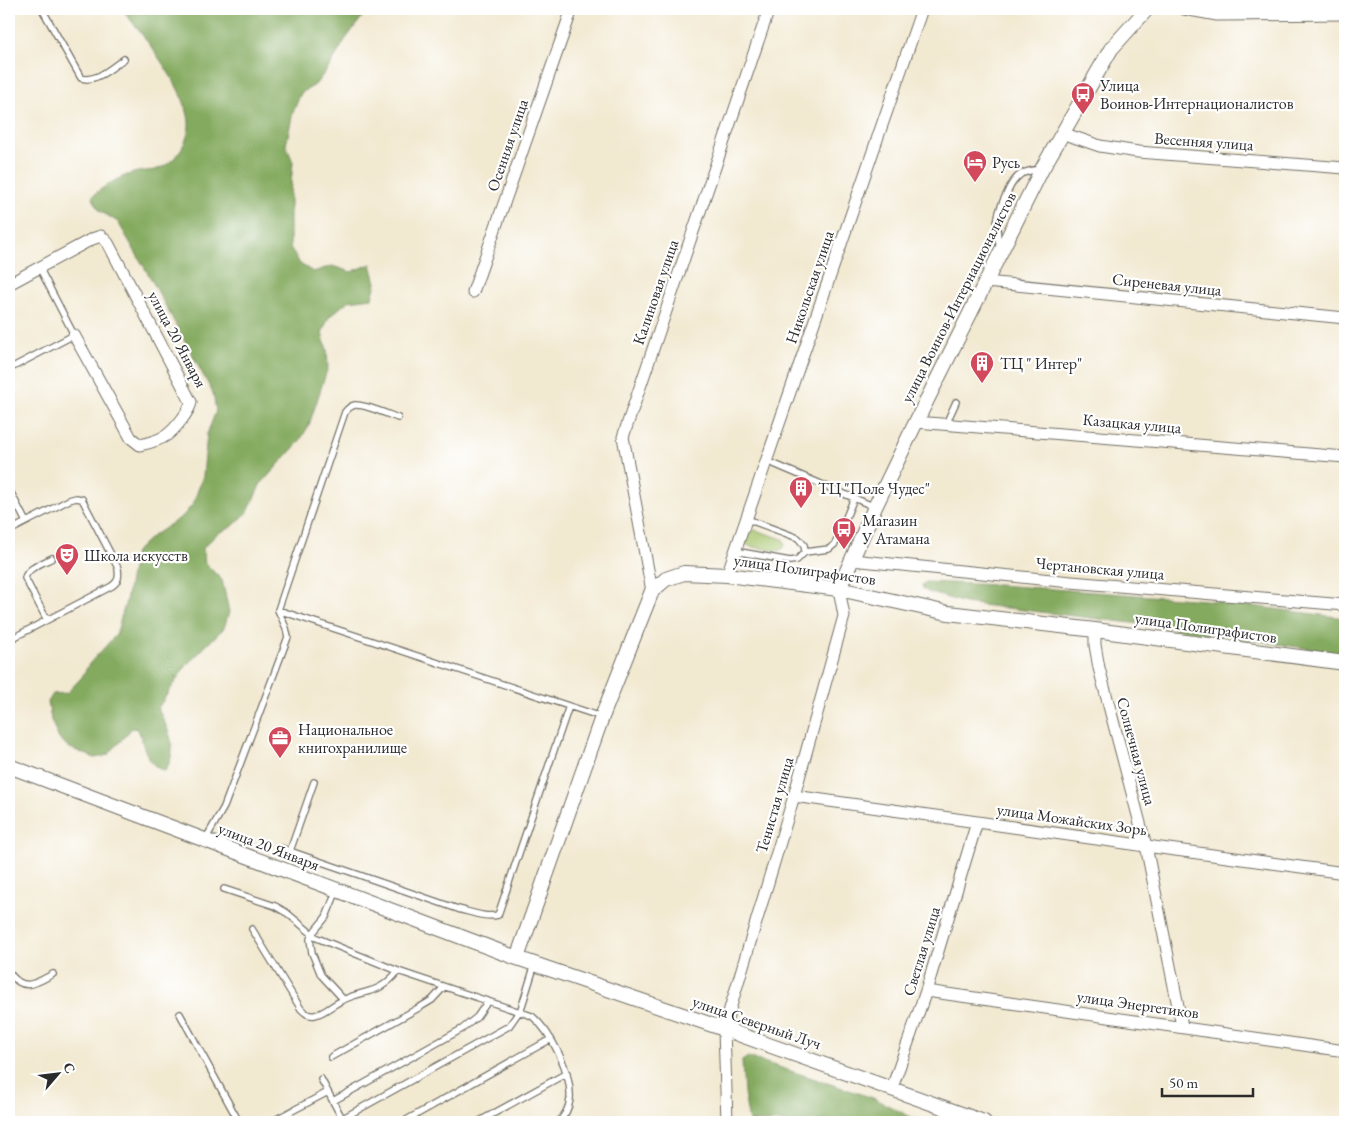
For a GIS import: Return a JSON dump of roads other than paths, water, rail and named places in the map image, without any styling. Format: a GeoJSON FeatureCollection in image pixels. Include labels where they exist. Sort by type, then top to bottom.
{"type":"FeatureCollection","features":[{"type":"Feature","properties":{"kind":"street","name":"Осенняя улица"},"geometry":{"type":"LineString","coordinates":[[473,292],[572,9]]}},
{"type":"Feature","properties":{"kind":"street","name":"Калиновая улица"},"geometry":{"type":"LineString","coordinates":[[652,590],[623,437],[769,9]]}},
{"type":"Feature","properties":{"kind":"street","name":"Никольская улица"},"geometry":{"type":"LineString","coordinates":[[727,575],[922,9]]}},
{"type":"Feature","properties":{"kind":"street","name":"улица Воинов-Интернационалистов"},"geometry":{"type":"LineString","coordinates":[[839,589],[875,507],[916,422],[1042,169],[1111,49],[1147,9]]}},
{"type":"Feature","properties":{"kind":"street"},"geometry":{"type":"LineString","coordinates":[[1184,9],[1218,15],[1345,14]]}},
{"type":"Feature","properties":{"kind":"street","name":"Весенняя улица"},"geometry":{"type":"LineString","coordinates":[[1062,133],[1100,146],[1138,152],[1345,168]]}},
{"type":"Feature","properties":{"kind":"street","name":"улица 20 Января"},"geometry":{"type":"LineString","coordinates":[[9,284],[92,239],[101,236],[108,243],[191,402],[190,408],[167,435],[150,443],[140,444],[130,438],[74,336]]}},
{"type":"Feature","properties":{"kind":"street","name":"Сиреневая улица"},"geometry":{"type":"LineString","coordinates":[[986,282],[1345,318]]}},
{"type":"Feature","properties":{"kind":"street","name":"Казацкая улица"},"geometry":{"type":"LineString","coordinates":[[916,422],[1345,457]]}},
{"type":"Feature","properties":{"kind":"street","name":"Чертановская улица"},"geometry":{"type":"LineString","coordinates":[[852,560],[1345,606]]}},
{"type":"Feature","properties":{"kind":"street","name":"улица Полиграфистов"},"geometry":{"type":"LineString","coordinates":[[652,590],[666,579],[684,574],[727,575],[839,589],[948,612],[1345,663]]}},
{"type":"Feature","properties":{"kind":"street","name":"Тенистая улица"},"geometry":{"type":"LineString","coordinates":[[727,1122],[724,1029],[794,796],[844,616],[839,589]]}},
{"type":"Feature","properties":{"kind":"street"},"geometry":{"type":"LineString","coordinates":[[518,958],[602,717],[652,590]]}},
{"type":"Feature","properties":{"kind":"street","name":"Солнечная улица"},"geometry":{"type":"LineString","coordinates":[[1095,630],[1099,668],[1146,846],[1182,1026]]}},
{"type":"Feature","properties":{"kind":"street","name":"улица 20 Января"},"geometry":{"type":"LineString","coordinates":[[9,766],[518,958]]}},
{"type":"Feature","properties":{"kind":"street","name":"улица Можайских Зорь"},"geometry":{"type":"LineString","coordinates":[[794,796],[1345,872]]}},
{"type":"Feature","properties":{"kind":"street","name":"Светлая улица"},"geometry":{"type":"LineString","coordinates":[[892,1088],[926,990],[977,822]]}},
{"type":"Feature","properties":{"kind":"street","name":"улица Северный Луч"},"geometry":{"type":"LineString","coordinates":[[518,958],[892,1088],[984,1122]]}},
{"type":"Feature","properties":{"kind":"street","name":"улица Энергетиков"},"geometry":{"type":"LineString","coordinates":[[926,990],[1345,1051]]}},
{"type":"Feature","properties":{"kind":"lane"},"geometry":{"type":"LineString","coordinates":[[42,9],[81,78],[87,80],[98,76],[124,59]]}},
{"type":"Feature","properties":{"kind":"lane"},"geometry":{"type":"LineString","coordinates":[[1002,251],[997,236],[996,221],[1003,200],[1017,177],[1029,171],[1042,169]]}},
{"type":"Feature","properties":{"kind":"lane"},"geometry":{"type":"LineString","coordinates":[[9,369],[74,336],[39,267]]}},
{"type":"Feature","properties":{"kind":"lane"},"geometry":{"type":"LineString","coordinates":[[946,424],[956,402]]}},
{"type":"Feature","properties":{"kind":"lane"},"geometry":{"type":"LineString","coordinates":[[205,840],[224,807],[288,637],[278,610],[345,412],[349,407],[360,405],[398,418]]}},
{"type":"Feature","properties":{"kind":"lane"},"geometry":{"type":"LineString","coordinates":[[767,461],[875,507]]}},
{"type":"Feature","properties":{"kind":"lane"},"geometry":{"type":"LineString","coordinates":[[9,489],[26,522]]}},
{"type":"Feature","properties":{"kind":"lane"},"geometry":{"type":"LineString","coordinates":[[735,551],[790,561],[797,560],[805,552],[829,548],[835,544],[854,498]]}},
{"type":"Feature","properties":{"kind":"lane"},"geometry":{"type":"LineString","coordinates":[[9,531],[70,500],[82,499],[118,568],[119,576],[118,582],[112,586],[9,640]]}},
{"type":"Feature","properties":{"kind":"lane"},"geometry":{"type":"LineString","coordinates":[[747,519],[798,538],[804,545],[805,552]]}},
{"type":"Feature","properties":{"kind":"lane"},"geometry":{"type":"LineString","coordinates":[[47,620],[25,578],[29,571],[52,558]]}},
{"type":"Feature","properties":{"kind":"lane"},"geometry":{"type":"LineString","coordinates":[[278,610],[602,717]]}},
{"type":"Feature","properties":{"kind":"lane"},"geometry":{"type":"LineString","coordinates":[[281,848],[458,908],[484,916],[498,915],[569,706]]}},
{"type":"Feature","properties":{"kind":"lane"},"geometry":{"type":"LineString","coordinates":[[290,851],[314,782]]}},
{"type":"Feature","properties":{"kind":"lane"},"geometry":{"type":"LineString","coordinates":[[224,889],[275,906],[287,913],[317,938],[398,971],[532,1016],[539,1022],[550,1039],[567,1073],[570,1098],[568,1108],[558,1122]]}},
{"type":"Feature","properties":{"kind":"lane"},"geometry":{"type":"LineString","coordinates":[[337,890],[326,918],[310,939],[312,953],[320,975],[344,1000]]}},
{"type":"Feature","properties":{"kind":"lane"},"geometry":{"type":"LineString","coordinates":[[252,929],[300,1010],[306,1014],[314,1015],[323,1012],[344,1000],[380,988],[398,971]]}},
{"type":"Feature","properties":{"kind":"lane"},"geometry":{"type":"LineString","coordinates":[[336,1122],[343,1120],[509,1026],[519,1012],[535,964]]}},
{"type":"Feature","properties":{"kind":"lane"},"geometry":{"type":"LineString","coordinates":[[9,972],[12,977],[22,984],[32,985],[53,974]]}},
{"type":"Feature","properties":{"kind":"lane"},"geometry":{"type":"LineString","coordinates":[[331,1058],[432,1000],[444,987]]}},
{"type":"Feature","properties":{"kind":"lane"},"geometry":{"type":"LineString","coordinates":[[332,1101],[462,1029],[477,1018],[488,1001]]}},
{"type":"Feature","properties":{"kind":"lane"},"geometry":{"type":"LineString","coordinates":[[180,1014],[238,1122]]}},
{"type":"Feature","properties":{"kind":"lane"},"geometry":{"type":"LineString","coordinates":[[403,1122],[550,1039]]}},
{"type":"Feature","properties":{"kind":"lane"},"geometry":{"type":"LineString","coordinates":[[478,1122],[567,1073]]}},
{"type":"Feature","properties":{"kind":"lane"},"geometry":{"type":"LineString","coordinates":[[321,1079],[343,1120]]}},
{"type":"Feature","properties":{"kind":"lane"},"geometry":{"type":"LineString","coordinates":[[271,1122],[328,1092]]}},
{"type":"Feature","properties":{"kind":"place","name":"Улица Воинов-Интернационалистов"},"geometry":{"type":"Point","coordinates":[1083,115]}},
{"type":"Feature","properties":{"kind":"place","name":"Русь"},"geometry":{"type":"Point","coordinates":[975,183]}},
{"type":"Feature","properties":{"kind":"place","name":"ТЦ \" Интер\""},"geometry":{"type":"Point","coordinates":[982,384]}},
{"type":"Feature","properties":{"kind":"place","name":"ТЦ \"Поле Чудес\""},"geometry":{"type":"Point","coordinates":[801,509]}},
{"type":"Feature","properties":{"kind":"place","name":"Магазин У Атамана"},"geometry":{"type":"Point","coordinates":[844,550]}},
{"type":"Feature","properties":{"kind":"place","name":"Школа искусств"},"geometry":{"type":"Point","coordinates":[67,576]}},
{"type":"Feature","properties":{"kind":"place","name":"Национальное книгохранилище"},"geometry":{"type":"Point","coordinates":[280,759]}}]}
